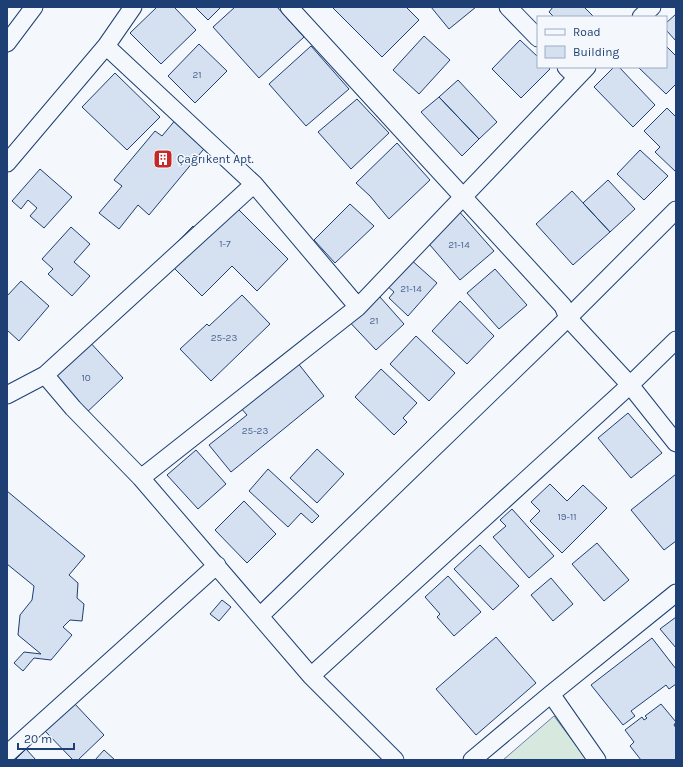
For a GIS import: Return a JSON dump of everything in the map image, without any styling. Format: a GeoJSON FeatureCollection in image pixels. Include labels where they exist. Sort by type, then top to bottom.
{"type":"FeatureCollection","features":[{"type":"Feature","properties":{"kind":"street"},"geometry":{"type":"LineString","coordinates":[[7,43],[34,7]]}},
{"type":"Feature","properties":{"kind":"street"},"geometry":{"type":"LineString","coordinates":[[7,163],[106,46],[133,7]]}},
{"type":"Feature","properties":{"kind":"street"},"geometry":{"type":"LineString","coordinates":[[289,7],[563,306],[568,318],[630,386],[676,443]]}},
{"type":"Feature","properties":{"kind":"street"},"geometry":{"type":"LineString","coordinates":[[508,7],[537,37]]}},
{"type":"Feature","properties":{"kind":"street"},"geometry":{"type":"LineString","coordinates":[[642,16],[652,7]]}},
{"type":"Feature","properties":{"kind":"street"},"geometry":{"type":"LineString","coordinates":[[106,46],[254,184],[358,307]]}},
{"type":"Feature","properties":{"kind":"street"},"geometry":{"type":"LineString","coordinates":[[141,478],[358,307],[463,197],[577,70]]}},
{"type":"Feature","properties":{"kind":"street"},"geometry":{"type":"LineString","coordinates":[[7,394],[45,375],[254,184]]}},
{"type":"Feature","properties":{"kind":"street"},"geometry":{"type":"LineString","coordinates":[[260,616],[568,318],[676,210]]}},
{"type":"Feature","properties":{"kind":"street"},"geometry":{"type":"LineString","coordinates":[[311,676],[630,386],[676,340]]}},
{"type":"Feature","properties":{"kind":"street"},"geometry":{"type":"LineString","coordinates":[[45,375],[73,408],[141,478],[311,676],[395,760]]}},
{"type":"Feature","properties":{"kind":"street"},"geometry":{"type":"LineString","coordinates":[[7,754],[217,565]]}},
{"type":"Feature","properties":{"kind":"street"},"geometry":{"type":"LineString","coordinates":[[472,760],[676,593]]}},
{"type":"Feature","properties":{"kind":"street"},"geometry":{"type":"LineString","coordinates":[[551,694],[598,760]]}},
{"type":"Feature","properties":{"kind":"shaded area"},"geometry":{"type":"Polygon","coordinates":[[[554,716],[587,760],[503,760],[554,716]]]}},
{"type":"Feature","properties":{"kind":"building"},"geometry":{"type":"Polygon","coordinates":[[[157,7],[174,7],[196,30],[161,64],[130,33],[157,7]]]}},
{"type":"Feature","properties":{"kind":"building"},"geometry":{"type":"Polygon","coordinates":[[[195,7],[221,7],[208,20],[195,7]]]}},
{"type":"Feature","properties":{"kind":"building"},"geometry":{"type":"Polygon","coordinates":[[[235,7],[277,7],[304,37],[259,78],[213,27],[235,7]]]}},
{"type":"Feature","properties":{"kind":"building"},"geometry":{"type":"Polygon","coordinates":[[[332,7],[406,7],[419,20],[382,57],[332,7]]]}},
{"type":"Feature","properties":{"kind":"building"},"geometry":{"type":"Polygon","coordinates":[[[431,7],[476,7],[449,29],[431,7]]]}},
{"type":"Feature","properties":{"kind":"building"},"geometry":{"type":"Polygon","coordinates":[[[553,7],[584,7],[593,16],[553,16],[549,12],[553,7]]]}},
{"type":"Feature","properties":{"kind":"building"},"geometry":{"type":"Polygon","coordinates":[[[676,14],[676,41],[667,31],[667,22],[676,14]]]}},
{"type":"Feature","properties":{"kind":"building"},"geometry":{"type":"Polygon","coordinates":[[[424,36],[450,60],[419,94],[393,70],[424,36]]]}},
{"type":"Feature","properties":{"kind":"building"},"geometry":{"type":"Polygon","coordinates":[[[520,40],[537,56],[537,68],[550,69],[521,98],[492,69],[520,40]]]}},
{"type":"Feature","properties":{"kind":"building"},"geometry":{"type":"Polygon","coordinates":[[[199,44],[227,71],[195,103],[168,76],[199,44]]]}},
{"type":"Feature","properties":{"kind":"building"},"geometry":{"type":"Polygon","coordinates":[[[311,46],[349,89],[306,126],[269,84],[311,46]]]}},
{"type":"Feature","properties":{"kind":"building"},"geometry":{"type":"Polygon","coordinates":[[[667,47],[676,56],[676,84],[666,94],[639,68],[667,68],[667,47]]]}},
{"type":"Feature","properties":{"kind":"building"},"geometry":{"type":"Polygon","coordinates":[[[613,68],[620,68],[655,105],[633,127],[594,87],[613,68]]]}},
{"type":"Feature","properties":{"kind":"building"},"geometry":{"type":"Polygon","coordinates":[[[115,73],[160,117],[127,150],[82,107],[115,73]]]}},
{"type":"Feature","properties":{"kind":"building"},"geometry":{"type":"Polygon","coordinates":[[[458,80],[497,122],[479,139],[439,97],[458,80]]]}},
{"type":"Feature","properties":{"kind":"building"},"geometry":{"type":"Polygon","coordinates":[[[439,97],[479,139],[462,156],[421,112],[439,97]]]}},
{"type":"Feature","properties":{"kind":"building"},"geometry":{"type":"Polygon","coordinates":[[[357,99],[389,133],[351,169],[318,132],[357,99]]]}},
{"type":"Feature","properties":{"kind":"building"},"geometry":{"type":"Polygon","coordinates":[[[667,108],[676,117],[676,172],[655,152],[660,147],[644,131],[667,108]]]}},
{"type":"Feature","properties":{"kind":"building","name":"Çağrıkent Apt."},"geometry":{"type":"Polygon","coordinates":[[[182,112],[213,138],[149,215],[138,205],[119,229],[99,213],[122,186],[114,180],[155,131],[162,136],[182,112]]]}},
{"type":"Feature","properties":{"kind":"building"},"geometry":{"type":"Polygon","coordinates":[[[397,143],[430,180],[389,219],[370,196],[356,183],[397,143]]]}},
{"type":"Feature","properties":{"kind":"building"},"geometry":{"type":"Polygon","coordinates":[[[640,150],[668,176],[644,200],[617,174],[640,150]]]}},
{"type":"Feature","properties":{"kind":"building"},"geometry":{"type":"Polygon","coordinates":[[[40,169],[72,197],[44,228],[30,216],[37,208],[28,200],[21,209],[12,201],[40,169]]]}},
{"type":"Feature","properties":{"kind":"building"},"geometry":{"type":"Polygon","coordinates":[[[608,180],[635,209],[610,232],[583,203],[608,180]]]}},
{"type":"Feature","properties":{"kind":"building"},"geometry":{"type":"Polygon","coordinates":[[[572,191],[610,232],[573,265],[536,224],[572,191]]]}},
{"type":"Feature","properties":{"kind":"building"},"geometry":{"type":"Polygon","coordinates":[[[227,198],[288,259],[257,291],[232,266],[202,296],[163,257],[193,226],[196,229],[227,198]]]}},
{"type":"Feature","properties":{"kind":"building"},"geometry":{"type":"Polygon","coordinates":[[[350,204],[374,226],[335,263],[314,240],[350,204]]]}},
{"type":"Feature","properties":{"kind":"building"},"geometry":{"type":"Polygon","coordinates":[[[457,209],[494,251],[460,280],[424,238],[457,209]]]}},
{"type":"Feature","properties":{"kind":"building"},"geometry":{"type":"Polygon","coordinates":[[[71,227],[90,244],[74,262],[90,276],[72,296],[48,274],[53,269],[42,259],[71,227]]]}},
{"type":"Feature","properties":{"kind":"building"},"geometry":{"type":"Polygon","coordinates":[[[409,258],[437,283],[408,316],[389,298],[394,292],[385,284],[409,258]]]}},
{"type":"Feature","properties":{"kind":"building"},"geometry":{"type":"Polygon","coordinates":[[[495,269],[527,305],[499,329],[467,293],[495,269]]]}},
{"type":"Feature","properties":{"kind":"building"},"geometry":{"type":"Polygon","coordinates":[[[21,281],[49,306],[19,341],[7,330],[7,296],[21,281]]]}},
{"type":"Feature","properties":{"kind":"building"},"geometry":{"type":"Polygon","coordinates":[[[372,288],[404,324],[376,350],[343,315],[372,288]]]}},
{"type":"Feature","properties":{"kind":"building"},"geometry":{"type":"Polygon","coordinates":[[[242,295],[270,324],[211,381],[180,349],[207,324],[209,326],[242,295]]]}},
{"type":"Feature","properties":{"kind":"building"},"geometry":{"type":"Polygon","coordinates":[[[460,301],[494,336],[467,364],[432,331],[460,301]]]}},
{"type":"Feature","properties":{"kind":"building"},"geometry":{"type":"Polygon","coordinates":[[[416,336],[455,373],[429,401],[390,364],[416,336]]]}},
{"type":"Feature","properties":{"kind":"building"},"geometry":{"type":"Polygon","coordinates":[[[87,339],[123,378],[84,415],[49,376],[87,339]]]}},
{"type":"Feature","properties":{"kind":"building"},"geometry":{"type":"Polygon","coordinates":[[[297,362],[324,396],[231,472],[209,445],[247,415],[240,407],[297,362]]]}},
{"type":"Feature","properties":{"kind":"building"},"geometry":{"type":"Polygon","coordinates":[[[381,369],[417,403],[403,418],[407,422],[394,435],[355,397],[381,369]]]}},
{"type":"Feature","properties":{"kind":"building"},"geometry":{"type":"Polygon","coordinates":[[[628,413],[662,453],[631,478],[598,438],[628,413]]]}},
{"type":"Feature","properties":{"kind":"building"},"geometry":{"type":"Polygon","coordinates":[[[317,449],[344,474],[317,503],[290,478],[317,449]]]}},
{"type":"Feature","properties":{"kind":"building"},"geometry":{"type":"Polygon","coordinates":[[[196,450],[226,484],[198,509],[167,475],[196,450]]]}},
{"type":"Feature","properties":{"kind":"building"},"geometry":{"type":"Polygon","coordinates":[[[268,469],[319,516],[312,523],[301,513],[288,527],[249,491],[268,469]]]}},
{"type":"Feature","properties":{"kind":"building"},"geometry":{"type":"Polygon","coordinates":[[[676,474],[676,541],[664,550],[631,510],[676,474]]]}},
{"type":"Feature","properties":{"kind":"building"},"geometry":{"type":"Polygon","coordinates":[[[550,484],[567,501],[583,485],[607,508],[562,553],[530,521],[540,511],[531,502],[550,484]]]}},
{"type":"Feature","properties":{"kind":"building"},"geometry":{"type":"Polygon","coordinates":[[[7,491],[85,556],[69,575],[78,583],[77,598],[84,604],[82,621],[70,620],[63,627],[72,635],[51,660],[34,658],[23,671],[14,663],[24,652],[41,654],[18,635],[20,615],[32,600],[34,586],[7,564],[7,491]]]}},
{"type":"Feature","properties":{"kind":"building"},"geometry":{"type":"Polygon","coordinates":[[[244,501],[276,534],[247,563],[215,530],[244,501]]]}},
{"type":"Feature","properties":{"kind":"building"},"geometry":{"type":"Polygon","coordinates":[[[512,509],[554,556],[529,578],[493,537],[506,526],[500,520],[512,509]]]}},
{"type":"Feature","properties":{"kind":"building"},"geometry":{"type":"Polygon","coordinates":[[[597,543],[629,580],[604,601],[572,564],[597,543]]]}},
{"type":"Feature","properties":{"kind":"building"},"geometry":{"type":"Polygon","coordinates":[[[480,545],[519,586],[493,610],[454,569],[480,545]]]}},
{"type":"Feature","properties":{"kind":"building"},"geometry":{"type":"Polygon","coordinates":[[[448,576],[481,612],[454,636],[437,617],[440,614],[425,597],[448,576]]]}},
{"type":"Feature","properties":{"kind":"building"},"geometry":{"type":"Polygon","coordinates":[[[551,578],[573,604],[553,621],[531,595],[551,578]]]}},
{"type":"Feature","properties":{"kind":"building"},"geometry":{"type":"Polygon","coordinates":[[[222,600],[231,607],[219,621],[210,614],[222,600]]]}},
{"type":"Feature","properties":{"kind":"building"},"geometry":{"type":"Polygon","coordinates":[[[676,617],[676,648],[660,629],[676,617]]]}},
{"type":"Feature","properties":{"kind":"building"},"geometry":{"type":"Polygon","coordinates":[[[496,637],[536,683],[476,735],[436,689],[496,637]]]}},
{"type":"Feature","properties":{"kind":"building"},"geometry":{"type":"Polygon","coordinates":[[[652,638],[676,669],[676,684],[669,689],[666,685],[631,711],[635,716],[623,725],[591,685],[652,638]]]}},
{"type":"Feature","properties":{"kind":"building"},"geometry":{"type":"Polygon","coordinates":[[[74,703],[104,735],[78,760],[73,760],[44,730],[74,703]]]}},
{"type":"Feature","properties":{"kind":"building"},"geometry":{"type":"Polygon","coordinates":[[[661,704],[676,722],[674,725],[676,728],[676,760],[641,760],[630,746],[634,742],[625,730],[642,717],[644,720],[647,718],[645,716],[661,704]]]}},
{"type":"Feature","properties":{"kind":"building"},"geometry":{"type":"Polygon","coordinates":[[[26,749],[36,760],[15,760],[26,749]]]}},
{"type":"Feature","properties":{"kind":"building"},"geometry":{"type":"Polygon","coordinates":[[[104,750],[115,760],[95,760],[104,750]]]}},
{"type":"Feature","properties":{"kind":"place","name":"Çağrıkent Apt."},"geometry":{"type":"Point","coordinates":[163,159]}}]}
